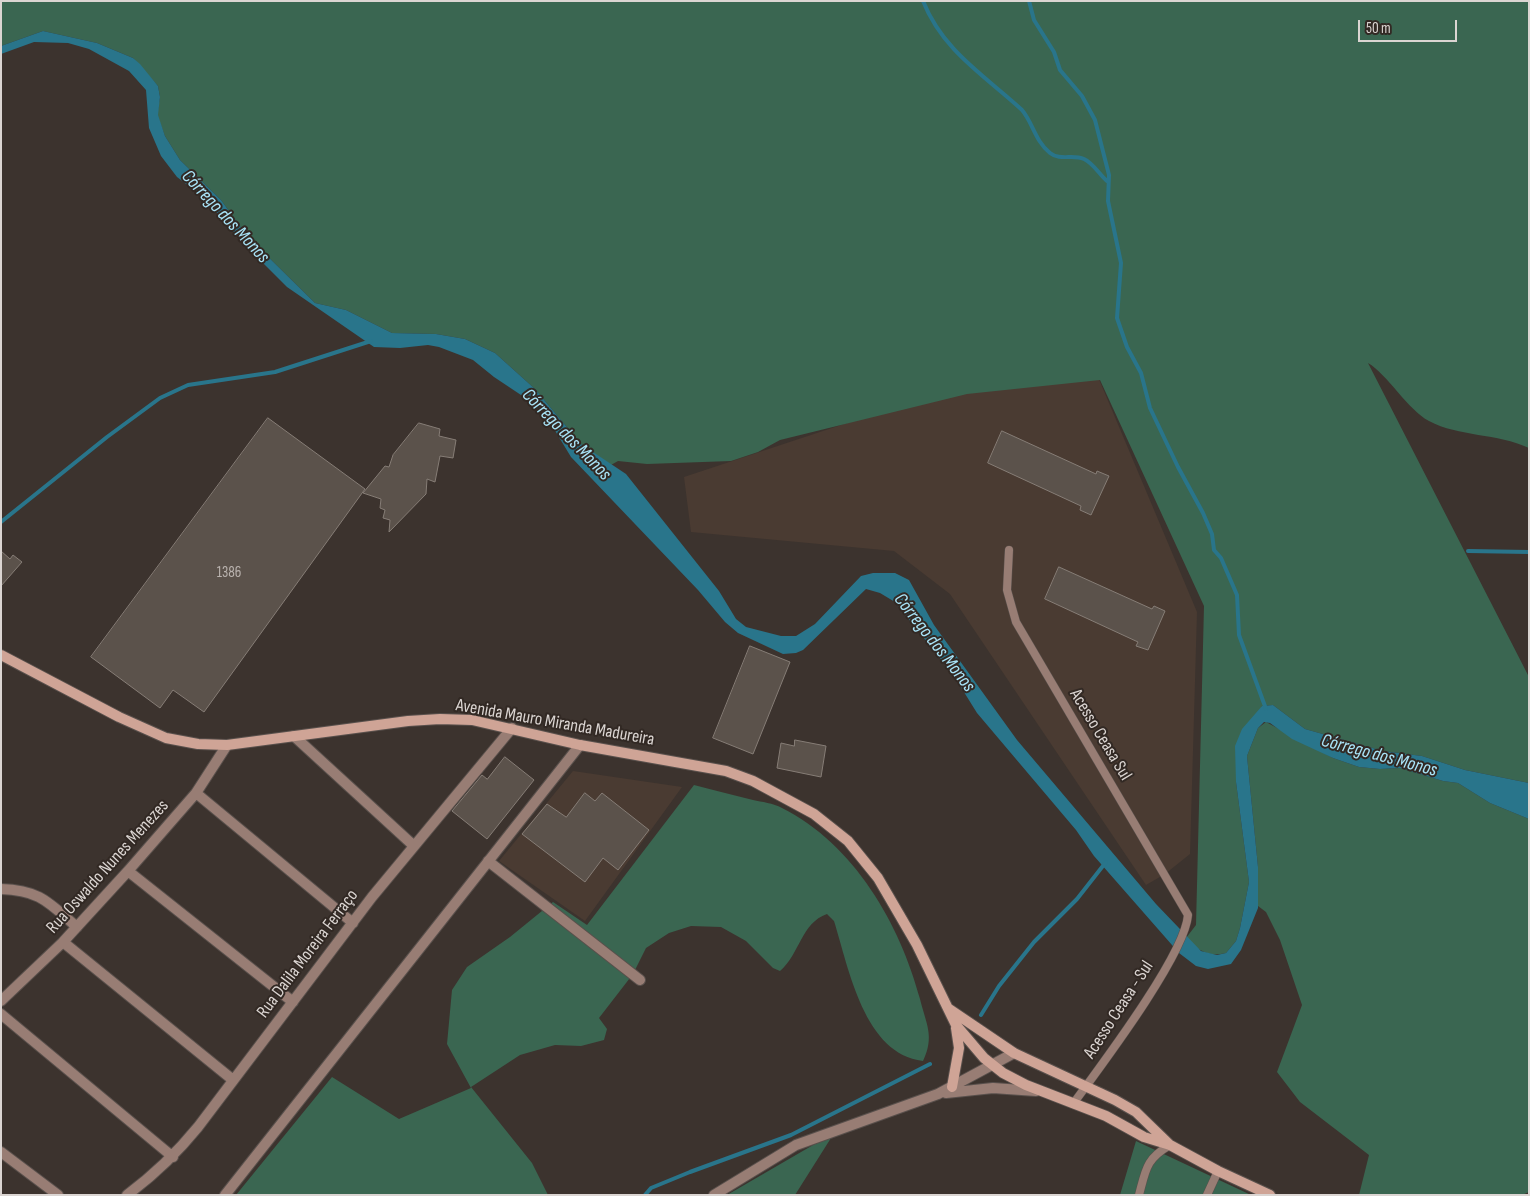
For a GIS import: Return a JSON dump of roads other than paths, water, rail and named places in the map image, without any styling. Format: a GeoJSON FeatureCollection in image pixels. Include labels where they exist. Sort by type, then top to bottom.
{"type":"FeatureCollection","features":[{"type":"Feature","properties":{"kind":"main road","name":"Avenida Mauro Miranda Madureira"},"geometry":{"type":"LineString","coordinates":[[1,655],[119,717],[166,738],[198,744],[227,745],[408,720],[472,720],[580,744],[726,771],[753,781],[814,814],[848,841],[878,878],[917,945],[956,1025],[964,1037],[994,1066],[1003,1073],[1042,1092],[1106,1116],[1144,1137],[1170,1145],[1218,1171],[1270,1195]]}},
{"type":"Feature","properties":{"kind":"main road","name":"Avenida Mauro Miranda Madureira"},"geometry":{"type":"LineString","coordinates":[[948,1009],[1014,1053],[1086,1086],[1136,1112],[1170,1145]]}},
{"type":"Feature","properties":{"kind":"main road"},"geometry":{"type":"LineString","coordinates":[[952,1087],[959,1048],[956,1025]]}},
{"type":"Feature","properties":{"kind":"street","name":"Rua Dalila Moreira Ferraço"},"geometry":{"type":"LineString","coordinates":[[126,1195],[153,1176],[173,1157],[352,923],[512,728]]}},
{"type":"Feature","properties":{"kind":"street"},"geometry":{"type":"LineString","coordinates":[[294,736],[414,846]]}},
{"type":"Feature","properties":{"kind":"street"},"geometry":{"type":"LineString","coordinates":[[224,1195],[580,744]]}},
{"type":"Feature","properties":{"kind":"street","name":"Rua Oswaldo Nunes Menezes"},"geometry":{"type":"LineString","coordinates":[[1,1001],[63,942],[128,871],[196,793],[227,745]]}},
{"type":"Feature","properties":{"kind":"street"},"geometry":{"type":"LineString","coordinates":[[196,793],[352,923]]}},
{"type":"Feature","properties":{"kind":"street"},"geometry":{"type":"LineString","coordinates":[[488,861],[640,980]]}},
{"type":"Feature","properties":{"kind":"street"},"geometry":{"type":"LineString","coordinates":[[128,871],[293,1002]]}},
{"type":"Feature","properties":{"kind":"street"},"geometry":{"type":"LineString","coordinates":[[1,888],[32,892],[42,897],[77,927]]}},
{"type":"Feature","properties":{"kind":"street"},"geometry":{"type":"LineString","coordinates":[[63,942],[233,1080]]}},
{"type":"Feature","properties":{"kind":"street"},"geometry":{"type":"LineString","coordinates":[[1,1014],[173,1157]]}},
{"type":"Feature","properties":{"kind":"street"},"geometry":{"type":"LineString","coordinates":[[714,1195],[796,1145],[938,1094],[994,1066],[1014,1053]]}},
{"type":"Feature","properties":{"kind":"street"},"geometry":{"type":"LineString","coordinates":[[938,1094],[993,1088],[1042,1092]]}},
{"type":"Feature","properties":{"kind":"street"},"geometry":{"type":"LineString","coordinates":[[1,1152],[58,1195]]}},
{"type":"Feature","properties":{"kind":"lane","name":"Acesso Ceasa Sul"},"geometry":{"type":"LineString","coordinates":[[1009,550],[1007,590],[1016,622],[1185,907],[1188,915],[1185,930]]}},
{"type":"Feature","properties":{"kind":"lane","name":"Acesso Ceasa - Sul"},"geometry":{"type":"LineString","coordinates":[[1073,1104],[1143,1004],[1185,930]]}},
{"type":"Feature","properties":{"kind":"lane"},"geometry":{"type":"LineString","coordinates":[[1138,1195],[1148,1164],[1154,1155],[1170,1145]]}},
{"type":"Feature","properties":{"kind":"lane"},"geometry":{"type":"LineString","coordinates":[[1207,1195],[1218,1171]]}},
{"type":"Feature","properties":{"kind":"water","name":"Córrego dos Monos"},"geometry":{"type":"Polygon","coordinates":[[[43,31],[97,43],[133,58],[140,64],[158,86],[160,97],[158,115],[165,136],[180,160],[221,200],[248,237],[315,303],[346,310],[392,333],[436,334],[465,339],[495,353],[535,389],[581,444],[626,474],[719,591],[736,619],[746,627],[781,636],[796,636],[815,624],[861,576],[873,573],[895,573],[909,580],[934,625],[1017,740],[1156,904],[1201,951],[1217,955],[1226,953],[1236,941],[1240,928],[1249,882],[1236,782],[1235,746],[1242,729],[1262,706],[1273,705],[1305,729],[1383,751],[1422,756],[1465,770],[1529,783],[1529,819],[1490,803],[1458,783],[1443,781],[1400,768],[1359,767],[1333,758],[1292,739],[1270,723],[1264,722],[1258,728],[1247,756],[1258,867],[1258,908],[1241,950],[1231,964],[1208,969],[1196,966],[1179,953],[1094,856],[1076,830],[977,713],[954,676],[895,602],[880,593],[866,589],[803,650],[796,653],[783,654],[738,633],[725,622],[698,590],[571,457],[548,419],[524,397],[473,360],[439,347],[428,345],[400,348],[374,347],[287,287],[245,245],[202,196],[177,177],[161,156],[149,128],[146,90],[129,71],[89,49],[68,43],[34,42],[1,54],[1,46],[43,31]]]}},
{"type":"Feature","properties":{"kind":"waterway"},"geometry":{"type":"LineString","coordinates":[[923,1],[931,19],[953,48],[1022,110],[1037,138],[1050,153],[1058,157],[1084,159],[1107,181]]}},
{"type":"Feature","properties":{"kind":"waterway"},"geometry":{"type":"LineString","coordinates":[[1029,1],[1034,20],[1054,52],[1060,70],[1082,96],[1095,120],[1109,175],[1108,201],[1121,263],[1117,318],[1127,347],[1141,373],[1150,408],[1178,467],[1203,513],[1212,534],[1214,550],[1221,558],[1237,595],[1239,635],[1266,709]]}},
{"type":"Feature","properties":{"kind":"waterway"},"geometry":{"type":"LineString","coordinates":[[1,522],[107,437],[160,398],[188,385],[275,372],[371,341]]}},
{"type":"Feature","properties":{"kind":"waterway"},"geometry":{"type":"LineString","coordinates":[[1468,551],[1529,552]]}},
{"type":"Feature","properties":{"kind":"waterway"},"geometry":{"type":"LineString","coordinates":[[981,1015],[999,986],[1034,942],[1077,899],[1106,862]]}},
{"type":"Feature","properties":{"kind":"waterway"},"geometry":{"type":"LineString","coordinates":[[645,1195],[651,1188],[791,1135],[930,1064]]}}]}
